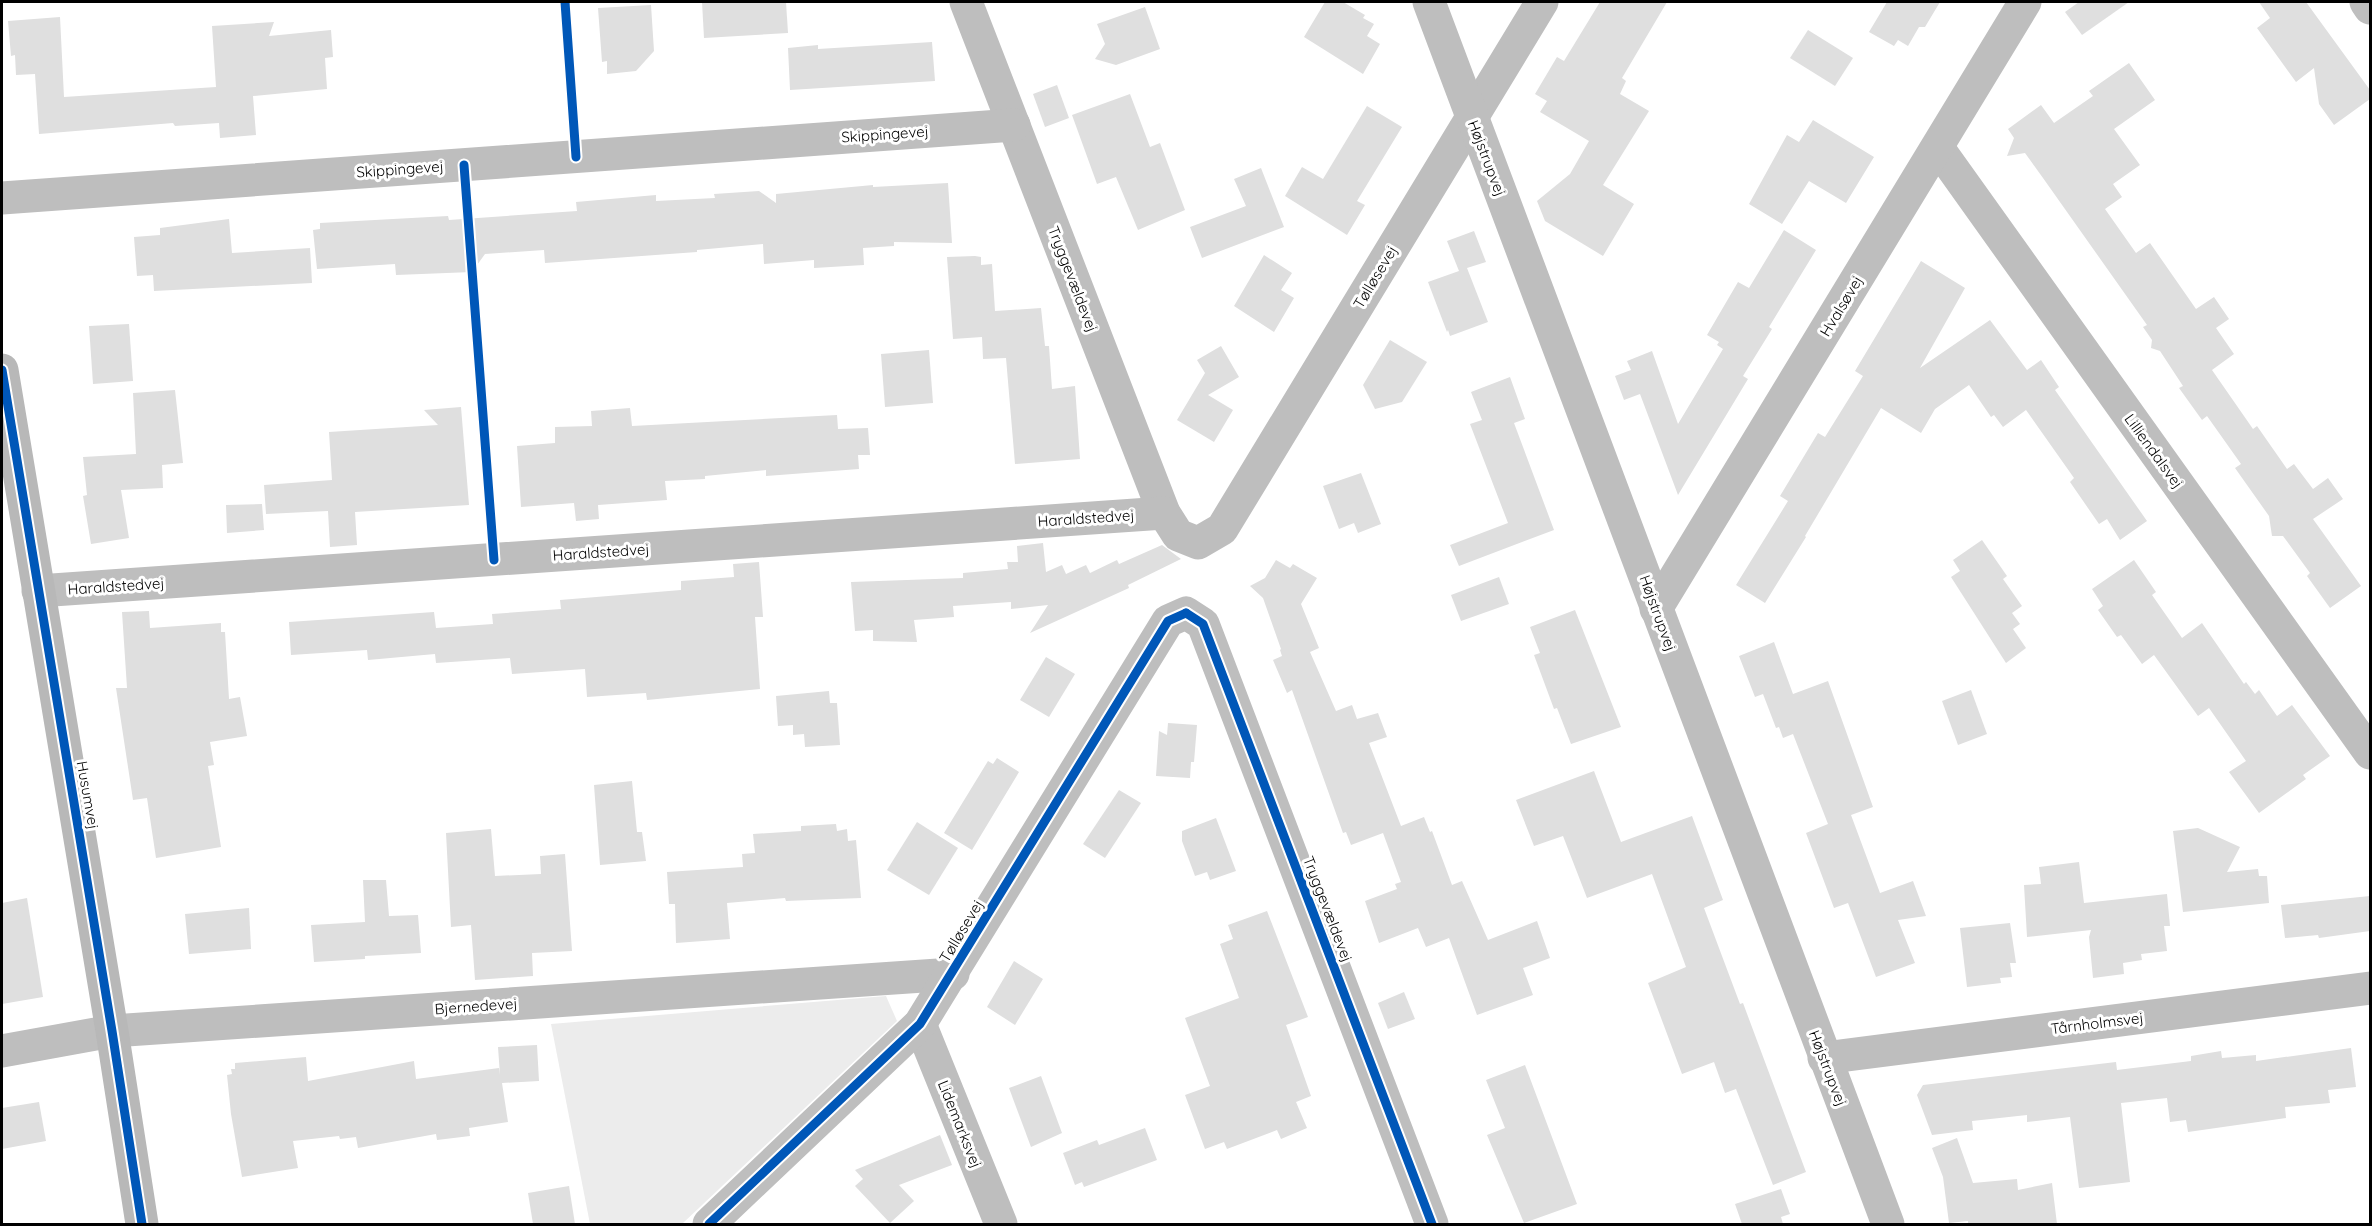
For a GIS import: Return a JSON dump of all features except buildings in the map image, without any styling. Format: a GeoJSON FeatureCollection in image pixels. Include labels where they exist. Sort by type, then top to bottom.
{"type":"FeatureCollection","features":[{"type":"Feature","properties":{"kind":"street","name":"Tryggevældevej"},"geometry":{"type":"LineString","coordinates":[[966,2],[1164,513],[1178,535],[1198,543]]}},
{"type":"Feature","properties":{"kind":"street","name":"Højstrupvej"},"geometry":{"type":"LineString","coordinates":[[1429,2],[1888,1224]]}},
{"type":"Feature","properties":{"kind":"street","name":"Tølløsevej"},"geometry":{"type":"LineString","coordinates":[[1198,543],[1222,530],[1542,2]]}},
{"type":"Feature","properties":{"kind":"street","name":"Hvalsøvej"},"geometry":{"type":"LineString","coordinates":[[1656,609],[2025,2]]}},
{"type":"Feature","properties":{"kind":"street"},"geometry":{"type":"LineString","coordinates":[[2366,2],[2370,8]]}},
{"type":"Feature","properties":{"kind":"street","name":"Skippingevej"},"geometry":{"type":"LineString","coordinates":[[2,198],[1014,125]]}},
{"type":"Feature","properties":{"kind":"street","name":"Lilliendalsvej"},"geometry":{"type":"LineString","coordinates":[[1938,148],[2370,753]]}},
{"type":"Feature","properties":{"kind":"street","name":"Husumvej"},"geometry":{"type":"LineString","coordinates":[[2,370],[142,1224]]}},
{"type":"Feature","properties":{"kind":"street","name":"Haraldstedvej"},"geometry":{"type":"LineString","coordinates":[[38,591],[1164,513]]}},
{"type":"Feature","properties":{"kind":"street","name":"Tryggevældevej"},"geometry":{"type":"LineString","coordinates":[[1186,613],[1203,624],[1432,1224]]}},
{"type":"Feature","properties":{"kind":"street","name":"Tølløsevej"},"geometry":{"type":"LineString","coordinates":[[709,1224],[920,1024],[953,974],[1168,621],[1186,613]]}},
{"type":"Feature","properties":{"kind":"street","name":"Bjernedevej"},"geometry":{"type":"LineString","coordinates":[[2,1052],[112,1031],[953,974]]}},
{"type":"Feature","properties":{"kind":"street","name":"Tårnholmsvej"},"geometry":{"type":"LineString","coordinates":[[1824,1058],[2370,988]]}},
{"type":"Feature","properties":{"kind":"street","name":"Lidemarksvej"},"geometry":{"type":"LineString","coordinates":[[920,1024],[1001,1224]]}},
{"type":"Feature","properties":{"kind":"shaded area"},"geometry":{"type":"Polygon","coordinates":[[[886,996],[897,1021],[682,1224],[590,1224],[551,1024],[886,996]]]}},
{"type":"Feature","properties":{"kind":"cycle path"},"geometry":{"type":"LineString","coordinates":[[565,2],[576,157]]}},
{"type":"Feature","properties":{"kind":"cycle path"},"geometry":{"type":"LineString","coordinates":[[464,165],[494,560]]}},
{"type":"Feature","properties":{"kind":"cycle path"},"geometry":{"type":"LineString","coordinates":[[2,370],[142,1224]]}},
{"type":"Feature","properties":{"kind":"cycle path"},"geometry":{"type":"LineString","coordinates":[[1186,613],[1203,624],[1432,1224]]}},
{"type":"Feature","properties":{"kind":"cycle path"},"geometry":{"type":"LineString","coordinates":[[709,1224],[920,1024],[1168,621],[1186,613]]}}]}
